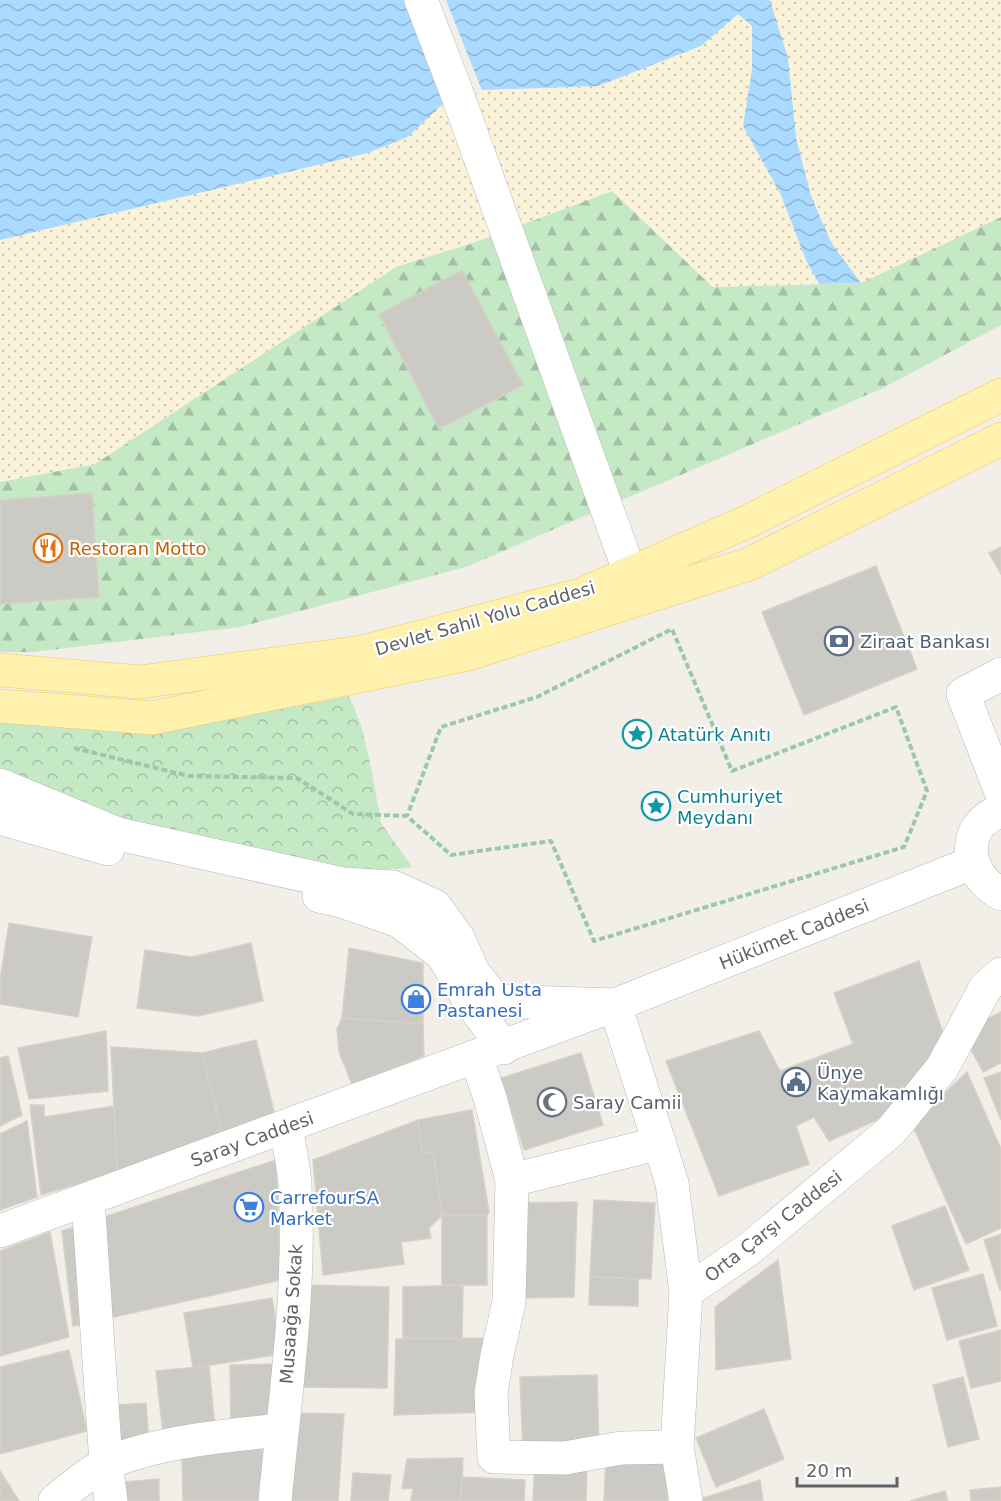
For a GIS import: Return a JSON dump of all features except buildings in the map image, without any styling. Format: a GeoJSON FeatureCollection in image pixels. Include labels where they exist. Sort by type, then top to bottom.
{"type":"FeatureCollection","features":[{"type":"Feature","properties":{"kind":"main road","name":"Devlet Sahil Yolu Caddesi"},"geometry":{"type":"LineString","coordinates":[[0,670],[140,682],[363,652],[580,595],[749,521],[1001,395]]}},
{"type":"Feature","properties":{"kind":"main road","name":"Devlet Sahil Yolu Caddesi"},"geometry":{"type":"LineString","coordinates":[[0,706],[152,718],[468,654],[749,564],[1001,439]]}},
{"type":"Feature","properties":{"kind":"street"},"geometry":{"type":"LineString","coordinates":[[421,0],[630,573]]}},
{"type":"Feature","properties":{"kind":"street"},"geometry":{"type":"LineString","coordinates":[[1001,674],[963,694],[1001,792]]}},
{"type":"Feature","properties":{"kind":"street"},"geometry":{"type":"LineString","coordinates":[[0,785],[118,834],[343,885],[393,886],[435,906],[458,938],[473,972],[496,1001],[615,1005]]}},
{"type":"Feature","properties":{"kind":"street"},"geometry":{"type":"LineString","coordinates":[[1001,812],[982,822],[971,848],[972,863],[978,876],[1001,894]]}},
{"type":"Feature","properties":{"kind":"street"},"geometry":{"type":"LineString","coordinates":[[0,818],[142,859],[338,900],[399,921],[443,955],[467,997],[490,1052],[490,1098],[512,1180],[509,1302],[491,1393],[494,1457],[565,1458],[621,1448],[677,1447]]}},
{"type":"Feature","properties":{"kind":"street","name":"Hükümet Caddesi"},"geometry":{"type":"LineString","coordinates":[[615,1005],[972,863]]}},
{"type":"Feature","properties":{"kind":"street","name":"Orta Çarşı Caddesi"},"geometry":{"type":"LineString","coordinates":[[615,1005],[672,1183],[686,1292],[749,1250],[891,1131],[942,1068],[986,987],[1001,974]]}},
{"type":"Feature","properties":{"kind":"street"},"geometry":{"type":"LineString","coordinates":[[490,1052],[615,1005]]}},
{"type":"Feature","properties":{"kind":"street","name":"Saray Caddesi"},"geometry":{"type":"LineString","coordinates":[[0,1231],[490,1052]]}},
{"type":"Feature","properties":{"kind":"street","name":"Musaağa Sokak"},"geometry":{"type":"LineString","coordinates":[[275,1501],[296,1260],[295,1184],[286,1126]]}},
{"type":"Feature","properties":{"kind":"street"},"geometry":{"type":"LineString","coordinates":[[512,1180],[660,1143]]}},
{"type":"Feature","properties":{"kind":"street"},"geometry":{"type":"LineString","coordinates":[[88,1200],[106,1464],[111,1501]]}},
{"type":"Feature","properties":{"kind":"street"},"geometry":{"type":"LineString","coordinates":[[686,1292],[677,1447],[686,1501]]}},
{"type":"Feature","properties":{"kind":"street"},"geometry":{"type":"LineString","coordinates":[[55,1501],[106,1464],[143,1452],[194,1441],[282,1431]]}},
{"type":"Feature","properties":{"kind":"path"},"geometry":{"type":"LineString","coordinates":[[72,747],[189,777],[297,778],[353,814],[407,816],[451,855],[551,841],[594,941],[904,848],[927,791],[896,707],[732,771],[672,629],[537,697],[441,727],[407,816]]}},
{"type":"Feature","properties":{"kind":"green space"},"geometry":{"type":"Polygon","coordinates":[[[612,191],[713,287],[861,283],[1001,217],[1001,325],[881,389],[466,567],[240,627],[34,652],[0,652],[0,482],[95,464],[396,267],[473,243],[612,191]]]}},
{"type":"Feature","properties":{"kind":"green space"},"geometry":{"type":"Polygon","coordinates":[[[349,696],[361,725],[381,823],[412,867],[360,872],[238,847],[106,814],[0,774],[0,720],[154,733],[349,696]]]}},
{"type":"Feature","properties":{"kind":"sand"},"geometry":{"type":"Polygon","coordinates":[[[762,0],[1001,0],[1001,217],[861,283],[713,287],[612,191],[510,229],[396,267],[94,464],[0,482],[0,240],[368,153],[456,91],[762,0]]]}},
{"type":"Feature","properties":{"kind":"water"},"geometry":{"type":"Polygon","coordinates":[[[0,0],[770,0],[788,58],[796,138],[811,196],[832,244],[861,283],[819,284],[806,260],[781,195],[743,126],[752,69],[752,26],[738,14],[701,46],[598,86],[456,91],[408,137],[368,153],[0,240],[0,0]]]}},
{"type":"Feature","properties":{"kind":"pier"},"geometry":{"type":"Polygon","coordinates":[[[403,0],[446,0],[483,93],[457,94],[444,106],[403,0]]]}},
{"type":"Feature","properties":{"kind":"place","name":"Restoran Motto"},"geometry":{"type":"Point","coordinates":[48,548]}},
{"type":"Feature","properties":{"kind":"place","name":"Ziraat Bankası"},"geometry":{"type":"Point","coordinates":[839,641]}},
{"type":"Feature","properties":{"kind":"place","name":"Atatürk Anıtı"},"geometry":{"type":"Point","coordinates":[637,734]}},
{"type":"Feature","properties":{"kind":"place","name":"Cumhuriyet Meydanı"},"geometry":{"type":"Point","coordinates":[656,806]}},
{"type":"Feature","properties":{"kind":"place","name":"Emrah Usta Pastanesi"},"geometry":{"type":"Point","coordinates":[416,999]}},
{"type":"Feature","properties":{"kind":"place","name":"Ünye Kaymakamlığı"},"geometry":{"type":"Point","coordinates":[796,1082]}},
{"type":"Feature","properties":{"kind":"place","name":"Saray Camii"},"geometry":{"type":"Point","coordinates":[552,1102]}},
{"type":"Feature","properties":{"kind":"place","name":"CarrefourSA Market"},"geometry":{"type":"Point","coordinates":[249,1207]}}]}
